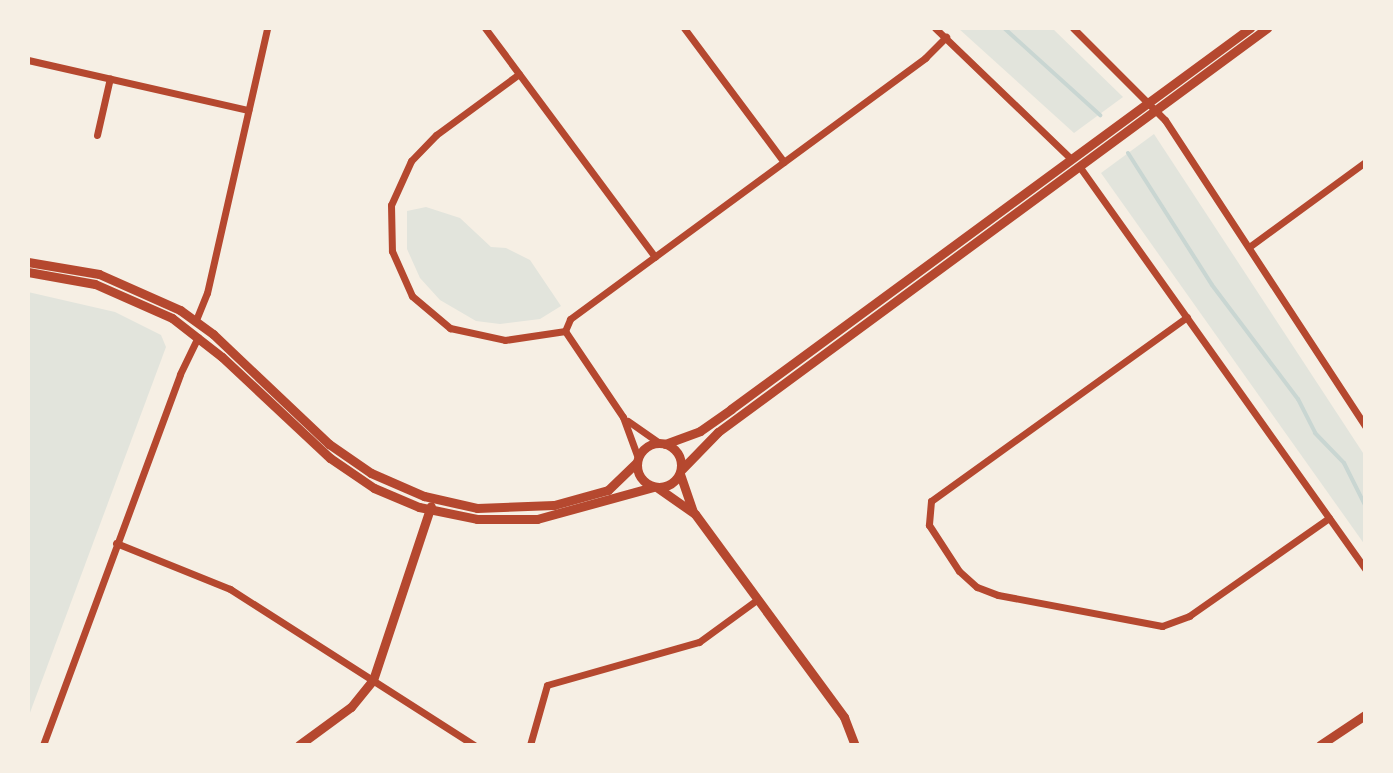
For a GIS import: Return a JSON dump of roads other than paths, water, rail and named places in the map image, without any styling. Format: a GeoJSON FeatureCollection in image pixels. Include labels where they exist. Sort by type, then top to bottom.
{"type":"FeatureCollection","features":[{"type":"Feature","properties":{"kind":"street"},"geometry":{"type":"LineString","coordinates":[[196,320],[207,293],[267,28]]}},
{"type":"Feature","properties":{"kind":"street"},"geometry":{"type":"LineString","coordinates":[[485,28],[655,257]]}},
{"type":"Feature","properties":{"kind":"street"},"geometry":{"type":"LineString","coordinates":[[698,28],[687,31],[784,162]]}},
{"type":"Feature","properties":{"kind":"street"},"geometry":{"type":"LineString","coordinates":[[935,28],[1075,163],[1365,569]]}},
{"type":"Feature","properties":{"kind":"street"},"geometry":{"type":"LineString","coordinates":[[1073,28],[1156,110],[1365,426]]}},
{"type":"Feature","properties":{"kind":"street"},"geometry":{"type":"LineString","coordinates":[[28,272],[74,278],[119,292],[198,337],[341,466],[374,488],[430,511],[486,520],[537,519],[671,484],[708,440],[1075,163],[1149,101],[1250,28]]}},
{"type":"Feature","properties":{"kind":"street"},"geometry":{"type":"LineString","coordinates":[[28,262],[114,278],[196,320],[329,444],[371,473],[433,499],[486,508],[554,505],[608,490],[647,447],[700,431],[1075,163],[1156,110],[1267,28]]}},
{"type":"Feature","properties":{"kind":"street"},"geometry":{"type":"LineString","coordinates":[[565,331],[570,319],[784,162],[946,37]]}},
{"type":"Feature","properties":{"kind":"street"},"geometry":{"type":"LineString","coordinates":[[28,60],[248,110]]}},
{"type":"Feature","properties":{"kind":"street"},"geometry":{"type":"LineString","coordinates":[[519,74],[436,135],[411,161],[391,205],[392,251],[412,296],[450,328],[505,340],[565,331]]}},
{"type":"Feature","properties":{"kind":"street"},"geometry":{"type":"LineString","coordinates":[[97,135],[110,78]]}},
{"type":"Feature","properties":{"kind":"street"},"geometry":{"type":"LineString","coordinates":[[1249,247],[1365,162]]}},
{"type":"Feature","properties":{"kind":"street"},"geometry":{"type":"LineString","coordinates":[[1187,317],[937,496],[927,511],[933,533],[977,587],[1154,626],[1189,616],[1329,518]]}},
{"type":"Feature","properties":{"kind":"street"},"geometry":{"type":"LineString","coordinates":[[565,331],[623,417],[642,480],[695,514]]}},
{"type":"Feature","properties":{"kind":"street"},"geometry":{"type":"LineString","coordinates":[[43,745],[116,543],[198,337]]}},
{"type":"Feature","properties":{"kind":"street"},"geometry":{"type":"LineString","coordinates":[[623,417],[676,451],[695,514],[844,717],[855,745]]}},
{"type":"Feature","properties":{"kind":"street"},"geometry":{"type":"LineString","coordinates":[[299,745],[351,707],[373,680],[433,499]]}},
{"type":"Feature","properties":{"kind":"street"},"geometry":{"type":"LineString","coordinates":[[917,509],[927,511]]}},
{"type":"Feature","properties":{"kind":"street"},"geometry":{"type":"LineString","coordinates":[[116,543],[230,589],[474,745]]}},
{"type":"Feature","properties":{"kind":"street"},"geometry":{"type":"LineString","coordinates":[[530,745],[544,683],[699,642],[758,599]]}},
{"type":"Feature","properties":{"kind":"street"},"geometry":{"type":"LineString","coordinates":[[1320,745],[1365,715]]}},
{"type":"Feature","properties":{"kind":"waterway"},"geometry":{"type":"LineString","coordinates":[[1004,28],[1100,115]]}},
{"type":"Feature","properties":{"kind":"waterway"},"geometry":{"type":"LineString","coordinates":[[1128,153],[1212,285],[1298,399],[1315,433],[1344,463],[1365,505]]}}]}
